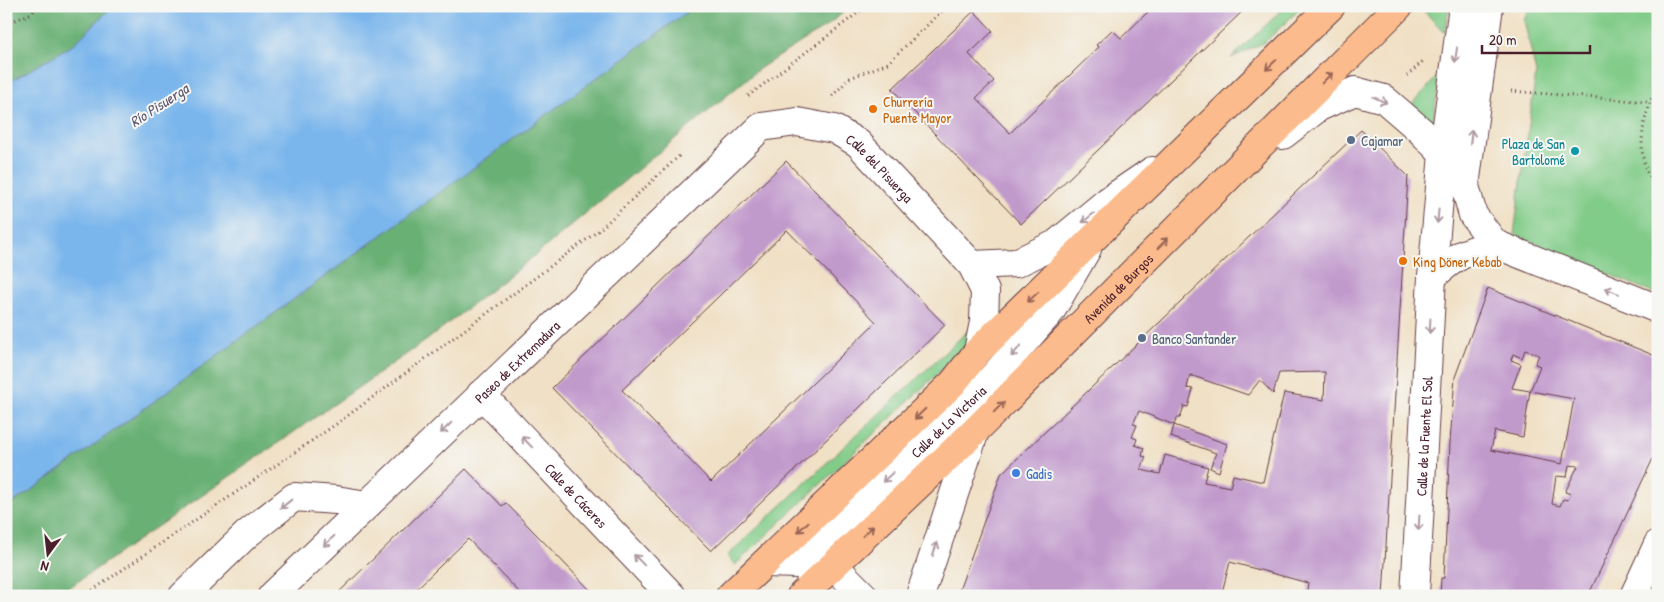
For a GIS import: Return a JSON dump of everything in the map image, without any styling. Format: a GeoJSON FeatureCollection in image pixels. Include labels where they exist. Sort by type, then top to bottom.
{"type":"FeatureCollection","features":[{"type":"Feature","properties":{"kind":"highway"},"geometry":{"type":"LineString","coordinates":[[730,596],[953,383],[978,351],[1330,6]]}},
{"type":"Feature","properties":{"kind":"highway","name":"Avenida de Burgos"},"geometry":{"type":"LineString","coordinates":[[813,581],[975,431],[1399,6]]}},
{"type":"Feature","properties":{"kind":"street","name":"Calle de la Fuente El Sol"},"geometry":{"type":"LineString","coordinates":[[1415,596],[1432,277],[1443,154],[1463,6]]}},
{"type":"Feature","properties":{"kind":"street"},"geometry":{"type":"LineString","coordinates":[[1488,6],[1465,186],[1473,215],[1495,244],[1658,309]]}},
{"type":"Feature","properties":{"kind":"street"},"geometry":{"type":"LineString","coordinates":[[1223,183],[1320,107],[1355,91],[1384,99],[1420,130],[1443,154]]}},
{"type":"Feature","properties":{"kind":"street","name":"Calle del Pisuerga"},"geometry":{"type":"LineString","coordinates":[[761,127],[797,122],[834,129],[858,143],[972,265],[985,291],[984,322],[978,351]]}},
{"type":"Feature","properties":{"kind":"street","name":"Paseo de Extremadura"},"geometry":{"type":"LineString","coordinates":[[272,596],[761,127]]}},
{"type":"Feature","properties":{"kind":"street"},"geometry":{"type":"LineString","coordinates":[[972,265],[1016,263],[1056,244],[1108,201],[1184,149]]}},
{"type":"Feature","properties":{"kind":"street","name":"Calle de La Victoria"},"geometry":{"type":"LineString","coordinates":[[813,581],[810,552],[986,385],[1051,311],[1093,239]]}},
{"type":"Feature","properties":{"kind":"street"},"geometry":{"type":"LineString","coordinates":[[1432,277],[1451,260],[1468,251],[1495,244]]}},
{"type":"Feature","properties":{"kind":"street","name":"Calle de Cáceres"},"geometry":{"type":"LineString","coordinates":[[481,394],[672,596]]}},
{"type":"Feature","properties":{"kind":"street","name":"Calle de La Victoria"},"geometry":{"type":"LineString","coordinates":[[920,596],[975,431]]}},
{"type":"Feature","properties":{"kind":"street"},"geometry":{"type":"LineString","coordinates":[[183,596],[247,534],[294,497],[336,500],[367,505]]}},
{"type":"Feature","properties":{"kind":"street"},"geometry":{"type":"LineString","coordinates":[[1634,596],[1658,544]]}},
{"type":"Feature","properties":{"kind":"street"},"geometry":{"type":"LineString","coordinates":[[765,563],[813,581],[864,596]]}},
{"type":"Feature","properties":{"kind":"path"},"geometry":{"type":"LineString","coordinates":[[6,24],[32,13],[37,6]]}},
{"type":"Feature","properties":{"kind":"path"},"geometry":{"type":"LineString","coordinates":[[747,97],[867,6]]}},
{"type":"Feature","properties":{"kind":"path"},"geometry":{"type":"LineString","coordinates":[[828,100],[850,78],[888,63],[947,6]]}},
{"type":"Feature","properties":{"kind":"path"},"geometry":{"type":"LineString","coordinates":[[1384,99],[1427,57]]}},
{"type":"Feature","properties":{"kind":"path"},"geometry":{"type":"LineString","coordinates":[[1658,85],[1649,102],[1643,137],[1647,172],[1658,188]]}},
{"type":"Feature","properties":{"kind":"path"},"geometry":{"type":"LineString","coordinates":[[1508,91],[1649,102]]}},
{"type":"Feature","properties":{"kind":"path"},"geometry":{"type":"LineString","coordinates":[[84,596],[335,425],[490,312],[598,230],[682,154]]}},
{"type":"Feature","properties":{"kind":"green space"},"geometry":{"type":"Polygon","coordinates":[[[6,6],[113,6],[74,44],[6,84],[6,6]]]}},
{"type":"Feature","properties":{"kind":"green space"},"geometry":{"type":"Polygon","coordinates":[[[695,6],[851,6],[828,25],[759,69],[538,253],[427,340],[57,596],[6,596],[6,507],[38,486],[695,6]]]}},
{"type":"Feature","properties":{"kind":"green space"},"geometry":{"type":"Polygon","coordinates":[[[1286,6],[1303,6],[1265,42],[1231,58],[1286,6]]]}},
{"type":"Feature","properties":{"kind":"green space"},"geometry":{"type":"Polygon","coordinates":[[[1423,6],[1449,6],[1445,33],[1421,8],[1423,6]]]}},
{"type":"Feature","properties":{"kind":"green space","name":"Plaza de San Bartolomé"},"geometry":{"type":"Polygon","coordinates":[[[1530,6],[1658,6],[1658,295],[1514,234],[1536,73],[1524,20],[1530,6]]]}},
{"type":"Feature","properties":{"kind":"green space"},"geometry":{"type":"Polygon","coordinates":[[[1440,74],[1432,128],[1410,106],[1440,74]]]}},
{"type":"Feature","properties":{"kind":"green space"},"geometry":{"type":"Polygon","coordinates":[[[973,326],[969,344],[735,565],[727,556],[973,326]]]}},
{"type":"Feature","properties":{"kind":"water","name":"Río Pisuerga"},"geometry":{"type":"Polygon","coordinates":[[[113,6],[695,6],[38,486],[6,507],[6,84],[74,44],[113,6]]]}},
{"type":"Feature","properties":{"kind":"building"},"geometry":{"type":"Polygon","coordinates":[[[1154,6],[1248,6],[1021,224],[892,89],[974,11],[993,31],[969,54],[994,81],[976,98],[1010,133],[1099,47],[1096,45],[1112,30],[1121,38],[1154,6]]]}},
{"type":"Feature","properties":{"kind":"building"},"geometry":{"type":"Polygon","coordinates":[[[1361,130],[1408,176],[1383,596],[1306,596],[1308,583],[1230,562],[1221,596],[957,596],[1001,474],[1361,130]],[[1325,372],[1279,373],[1273,394],[1260,380],[1248,395],[1190,375],[1187,388],[1193,389],[1188,407],[1184,406],[1180,418],[1177,418],[1174,425],[1139,411],[1133,424],[1137,425],[1132,437],[1137,439],[1135,445],[1144,448],[1142,456],[1146,457],[1141,470],[1160,474],[1165,455],[1208,467],[1204,482],[1230,487],[1233,475],[1263,482],[1284,393],[1324,400],[1325,372]]]}},
{"type":"Feature","properties":{"kind":"building"},"geometry":{"type":"Polygon","coordinates":[[[786,161],[945,325],[711,551],[552,388],[786,161]],[[787,230],[622,390],[711,482],[876,322],[787,230]]]}},
{"type":"Feature","properties":{"kind":"building"},"geometry":{"type":"Polygon","coordinates":[[[1488,288],[1658,357],[1658,448],[1588,596],[1529,596],[1501,590],[1500,596],[1440,596],[1441,578],[1444,578],[1455,377],[1488,288]],[[1525,350],[1522,358],[1513,354],[1511,360],[1521,364],[1512,388],[1530,391],[1540,366],[1535,364],[1539,355],[1525,350]],[[1530,391],[1523,437],[1495,431],[1491,450],[1562,464],[1574,399],[1530,391]],[[1569,465],[1567,477],[1556,476],[1552,504],[1560,506],[1563,499],[1568,500],[1571,494],[1565,492],[1578,466],[1569,465]]]}},
{"type":"Feature","properties":{"kind":"building"},"geometry":{"type":"Polygon","coordinates":[[[1174,425],[1227,444],[1219,472],[1210,468],[1216,453],[1171,437],[1174,425]]]}},
{"type":"Feature","properties":{"kind":"building"},"geometry":{"type":"Polygon","coordinates":[[[466,469],[502,506],[506,503],[594,594],[592,596],[523,596],[468,539],[409,596],[335,596],[466,469]]]}},
{"type":"Feature","properties":{"kind":"place","name":"Churrería Puente Mayor"},"geometry":{"type":"Point","coordinates":[873,109]}},
{"type":"Feature","properties":{"kind":"place","name":"Cajamar"},"geometry":{"type":"Point","coordinates":[1351,140]}},
{"type":"Feature","properties":{"kind":"place","name":"Plaza de San Bartolomé"},"geometry":{"type":"Point","coordinates":[1575,151]}},
{"type":"Feature","properties":{"kind":"place","name":"King Döner Kebab"},"geometry":{"type":"Point","coordinates":[1403,261]}},
{"type":"Feature","properties":{"kind":"place","name":"Banco Santander"},"geometry":{"type":"Point","coordinates":[1142,338]}},
{"type":"Feature","properties":{"kind":"place","name":"Gadis"},"geometry":{"type":"Point","coordinates":[1016,473]}}]}
